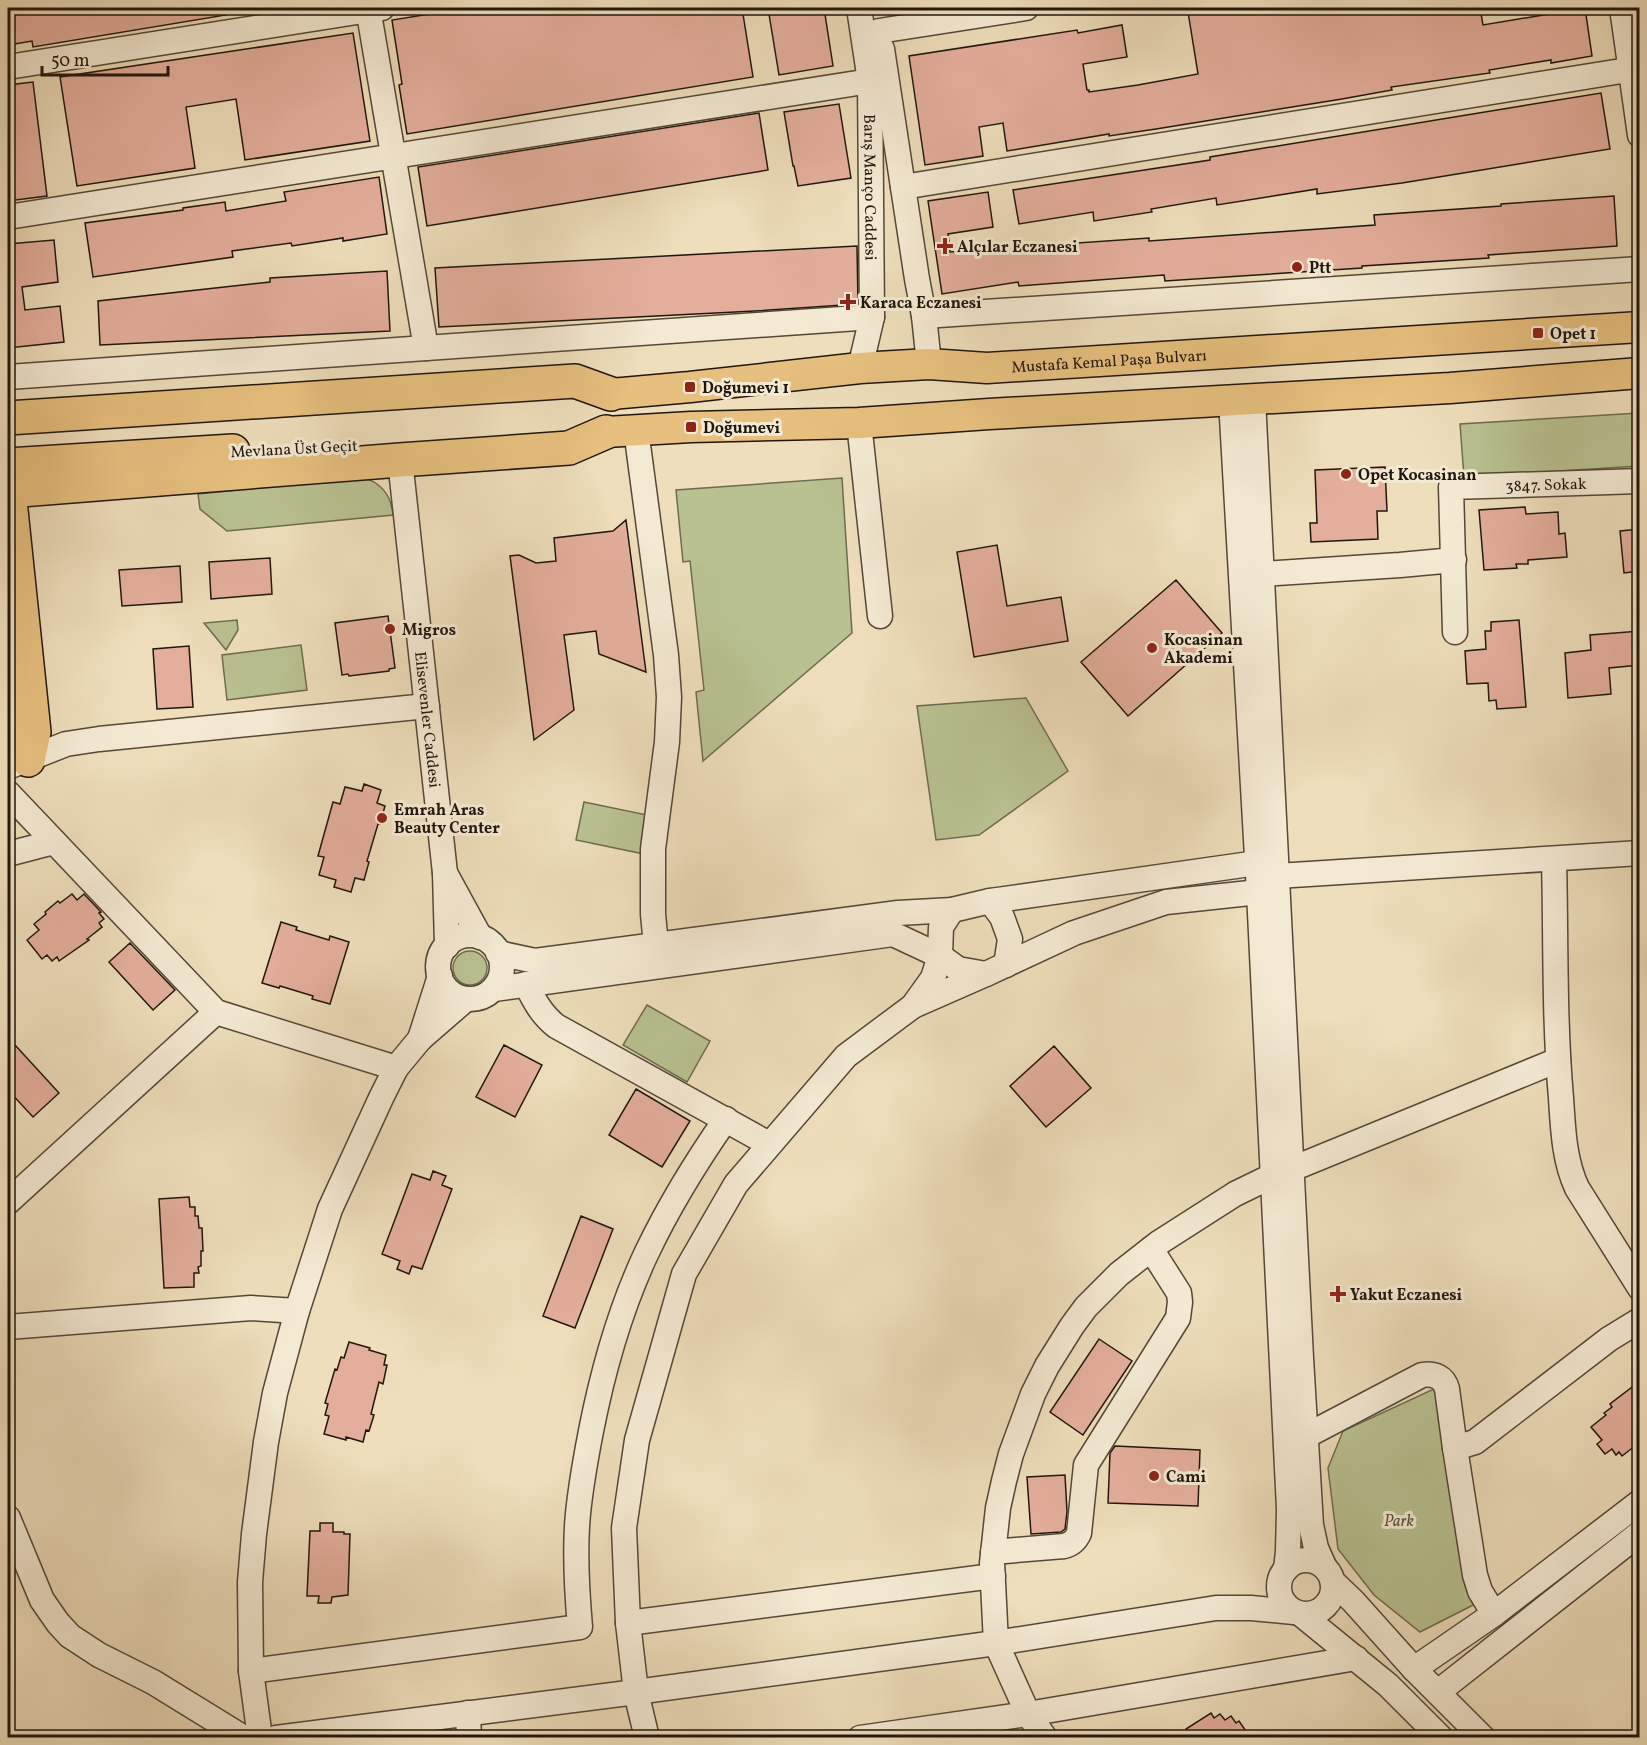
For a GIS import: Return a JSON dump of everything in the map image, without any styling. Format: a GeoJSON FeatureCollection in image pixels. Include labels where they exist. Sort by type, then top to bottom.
{"type":"FeatureCollection","features":[{"type":"Feature","properties":{"kind":"highway"},"geometry":{"type":"LineString","coordinates":[[8,418],[574,381],[611,394]]}},
{"type":"Feature","properties":{"kind":"highway","name":"Mustafa Kemal Paşa Bulvarı"},"geometry":{"type":"LineString","coordinates":[[579,397],[611,394]]}},
{"type":"Feature","properties":{"kind":"highway","name":"Mevlana Üst Geçit"},"geometry":{"type":"LineString","coordinates":[[8,441],[579,397]]}},
{"type":"Feature","properties":{"kind":"highway"},"geometry":{"type":"LineString","coordinates":[[18,764],[34,732],[8,482],[569,448],[607,431]]}},
{"type":"Feature","properties":{"kind":"highway","name":"Mevlana Üst Geçit"},"geometry":{"type":"LineString","coordinates":[[8,482],[58,461],[607,431]]}},
{"type":"Feature","properties":{"kind":"highway"},"geometry":{"type":"LineString","coordinates":[[8,717],[9,735],[18,764]]}},
{"type":"Feature","properties":{"kind":"main road","name":"Mustafa Kemal Paşa Bulvarı"},"geometry":{"type":"LineString","coordinates":[[611,394],[860,368],[929,364],[987,368],[1640,327]]}},
{"type":"Feature","properties":{"kind":"main road"},"geometry":{"type":"LineString","coordinates":[[607,431],[859,423],[1450,388],[1640,373]]}},
{"type":"Feature","properties":{"kind":"street"},"geometry":{"type":"LineString","coordinates":[[8,67],[372,8],[393,156],[426,348]]}},
{"type":"Feature","properties":{"kind":"street","name":"Barış Manço Caddesi"},"geometry":{"type":"LineString","coordinates":[[859,8],[870,81],[872,317],[860,368]]}},
{"type":"Feature","properties":{"kind":"street","name":"Barış Manço Caddesi"},"geometry":{"type":"LineString","coordinates":[[876,8],[924,316],[929,364]]}},
{"type":"Feature","properties":{"kind":"street"},"geometry":{"type":"LineString","coordinates":[[879,31],[1026,8]]}},
{"type":"Feature","properties":{"kind":"street"},"geometry":{"type":"LineString","coordinates":[[1622,8],[1635,69],[1640,135]]}},
{"type":"Feature","properties":{"kind":"street"},"geometry":{"type":"LineString","coordinates":[[903,187],[1635,69]]}},
{"type":"Feature","properties":{"kind":"street"},"geometry":{"type":"LineString","coordinates":[[8,217],[870,81]]}},
{"type":"Feature","properties":{"kind":"street"},"geometry":{"type":"LineString","coordinates":[[924,316],[1640,269]]}},
{"type":"Feature","properties":{"kind":"street"},"geometry":{"type":"LineString","coordinates":[[8,377],[872,317]]}},
{"type":"Feature","properties":{"kind":"street"},"geometry":{"type":"LineString","coordinates":[[1242,400],[1261,574],[1277,876],[1290,1509],[1288,1552],[1279,1582],[1279,1592],[1287,1607],[1298,1613],[1388,1685],[1441,1737]]}},
{"type":"Feature","properties":{"kind":"street"},"geometry":{"type":"LineString","coordinates":[[276,1737],[636,1692],[996,1643],[1216,1608],[1251,1608],[1311,1614],[1319,1612],[1326,1606],[1334,1591],[1329,1574],[1316,1548],[1311,1525],[1306,1436],[1259,892],[1242,400]]}},
{"type":"Feature","properties":{"kind":"street"},"geometry":{"type":"LineString","coordinates":[[859,423],[880,616]]}},
{"type":"Feature","properties":{"kind":"street"},"geometry":{"type":"LineString","coordinates":[[607,431],[668,675],[667,742],[653,849],[653,914],[656,945]]}},
{"type":"Feature","properties":{"kind":"street","name":"Elisevenler Caddesi"},"geometry":{"type":"LineString","coordinates":[[400,459],[445,873],[447,946]]}},
{"type":"Feature","properties":{"kind":"street","name":"3847. Sokak"},"geometry":{"type":"LineString","coordinates":[[1454,560],[1451,487],[1640,481]]}},
{"type":"Feature","properties":{"kind":"street"},"geometry":{"type":"LineString","coordinates":[[1261,574],[1454,560],[1455,633]]}},
{"type":"Feature","properties":{"kind":"street"},"geometry":{"type":"LineString","coordinates":[[18,764],[66,744],[99,739],[427,706]]}},
{"type":"Feature","properties":{"kind":"street"},"geometry":{"type":"LineString","coordinates":[[8,793],[216,1012],[396,1068]]}},
{"type":"Feature","properties":{"kind":"street"},"geometry":{"type":"LineString","coordinates":[[8,854],[54,842]]}},
{"type":"Feature","properties":{"kind":"street"},"geometry":{"type":"LineString","coordinates":[[498,953],[535,961],[898,913],[952,910],[990,901],[1257,863],[1277,876],[1640,854]]}},
{"type":"Feature","properties":{"kind":"street"},"geometry":{"type":"LineString","coordinates":[[1554,859],[1558,1060],[1570,1174],[1640,1288]]}},
{"type":"Feature","properties":{"kind":"street"},"geometry":{"type":"LineString","coordinates":[[445,873],[480,937]]}},
{"type":"Feature","properties":{"kind":"street"},"geometry":{"type":"LineString","coordinates":[[647,1737],[636,1692],[628,1623],[624,1528],[637,1440],[684,1274],[736,1184],[846,1056],[913,1006],[1074,933],[1166,902],[1259,892],[1277,876]]}},
{"type":"Feature","properties":{"kind":"street"},"geometry":{"type":"LineString","coordinates":[[990,901],[1002,917],[1010,939],[996,970]]}},
{"type":"Feature","properties":{"kind":"street"},"geometry":{"type":"LineString","coordinates":[[913,1006],[933,978],[940,956],[940,927],[952,910]]}},
{"type":"Feature","properties":{"kind":"street"},"geometry":{"type":"LineString","coordinates":[[494,989],[893,934],[940,956],[958,969],[996,970]]}},
{"type":"Feature","properties":{"kind":"street"},"geometry":{"type":"LineString","coordinates":[[470,935],[480,937],[489,942],[498,953],[502,970],[500,980],[486,995],[476,999],[465,999],[447,990],[441,981],[438,971],[439,960],[447,946],[459,937],[470,935]]}},
{"type":"Feature","properties":{"kind":"street"},"geometry":{"type":"LineString","coordinates":[[420,1039],[440,976]]}},
{"type":"Feature","properties":{"kind":"street"},"geometry":{"type":"LineString","coordinates":[[526,984],[537,1007],[555,1026],[769,1144]]}},
{"type":"Feature","properties":{"kind":"street"},"geometry":{"type":"LineString","coordinates":[[260,1737],[251,1671],[250,1582],[262,1471],[275,1393],[297,1311],[330,1209],[396,1068],[420,1039],[465,999]]}},
{"type":"Feature","properties":{"kind":"street"},"geometry":{"type":"LineString","coordinates":[[8,1202],[216,1012]]}},
{"type":"Feature","properties":{"kind":"street"},"geometry":{"type":"LineString","coordinates":[[1045,1737],[1028,1714],[996,1643],[993,1564],[998,1508],[1011,1454],[1033,1394],[1059,1346],[1086,1307],[1119,1274],[1150,1249],[1235,1194],[1283,1172],[1558,1060]]}},
{"type":"Feature","properties":{"kind":"street"},"geometry":{"type":"LineString","coordinates":[[251,1671],[580,1627],[576,1558],[580,1490],[595,1410],[614,1337],[638,1272],[656,1233],[694,1166],[726,1119]]}},
{"type":"Feature","properties":{"kind":"street"},"geometry":{"type":"LineString","coordinates":[[628,1623],[993,1564],[1069,1545],[1079,1533],[1086,1465],[1178,1318],[1179,1293],[1150,1249]]}},
{"type":"Feature","properties":{"kind":"street"},"geometry":{"type":"LineString","coordinates":[[8,1327],[251,1308],[297,1311]]}},
{"type":"Feature","properties":{"kind":"street"},"geometry":{"type":"LineString","coordinates":[[1455,1448],[1475,1442],[1609,1339],[1640,1320]]}},
{"type":"Feature","properties":{"kind":"street"},"geometry":{"type":"LineString","coordinates":[[1306,1436],[1422,1375],[1433,1374],[1443,1381],[1448,1389],[1477,1584],[1494,1614]]}},
{"type":"Feature","properties":{"kind":"street"},"geometry":{"type":"LineString","coordinates":[[1414,1669],[1494,1614],[1640,1502]]}},
{"type":"Feature","properties":{"kind":"street"},"geometry":{"type":"LineString","coordinates":[[8,1518],[42,1600],[70,1636],[99,1655],[153,1682],[244,1737]]}},
{"type":"Feature","properties":{"kind":"street"},"geometry":{"type":"LineString","coordinates":[[1438,1692],[1640,1533]]}},
{"type":"Feature","properties":{"kind":"street"},"geometry":{"type":"LineString","coordinates":[[1216,1608],[1257,1592],[1297,1561],[1316,1561],[1414,1669],[1483,1737]]}},
{"type":"Feature","properties":{"kind":"street"},"geometry":{"type":"LineString","coordinates":[[860,1737],[1028,1714],[1356,1658]]}},
{"type":"Feature","properties":{"kind":"street"},"geometry":{"type":"LineString","coordinates":[[468,1713],[469,1737]]}},
{"type":"Feature","properties":{"kind":"green space"},"geometry":{"type":"Polygon","coordinates":[[[1639,413],[1639,466],[1464,477],[1460,424],[1639,413]]]}},
{"type":"Feature","properties":{"kind":"green space"},"geometry":{"type":"Polygon","coordinates":[[[361,477],[374,482],[384,490],[390,501],[393,515],[227,531],[200,509],[198,494],[361,477]]]}},
{"type":"Feature","properties":{"kind":"green space"},"geometry":{"type":"Polygon","coordinates":[[[842,478],[852,633],[703,761],[696,692],[704,690],[690,561],[683,562],[676,490],[842,478]]]}},
{"type":"Feature","properties":{"kind":"green space"},"geometry":{"type":"Polygon","coordinates":[[[237,620],[238,630],[226,650],[204,623],[237,620]]]}},
{"type":"Feature","properties":{"kind":"green space"},"geometry":{"type":"Polygon","coordinates":[[[301,645],[307,690],[227,700],[222,655],[301,645]]]}},
{"type":"Feature","properties":{"kind":"green space"},"geometry":{"type":"Polygon","coordinates":[[[1026,698],[1068,771],[979,835],[936,840],[917,706],[1026,698]]]}},
{"type":"Feature","properties":{"kind":"green space"},"geometry":{"type":"Polygon","coordinates":[[[584,802],[652,816],[644,854],[576,840],[584,802]]]}},
{"type":"Feature","properties":{"kind":"green space"},"geometry":{"type":"Polygon","coordinates":[[[470,951],[482,956],[487,968],[482,980],[470,985],[458,980],[453,968],[458,956],[470,951]]]}},
{"type":"Feature","properties":{"kind":"green space"},"geometry":{"type":"Polygon","coordinates":[[[647,1005],[710,1041],[687,1082],[623,1045],[647,1005]]]}},
{"type":"Feature","properties":{"kind":"green space","name":"Park"},"geometry":{"type":"Polygon","coordinates":[[[1438,1387],[1479,1602],[1420,1632],[1374,1595],[1338,1549],[1328,1468],[1343,1431],[1438,1387]]]}},
{"type":"Feature","properties":{"kind":"building"},"geometry":{"type":"Polygon","coordinates":[[[39,8],[225,8],[226,15],[33,47],[32,41],[8,45],[8,13],[39,8]]]}},
{"type":"Feature","properties":{"kind":"building"},"geometry":{"type":"Polygon","coordinates":[[[467,8],[742,8],[753,77],[407,134],[392,20],[467,8]]]}},
{"type":"Feature","properties":{"kind":"building"},"geometry":{"type":"Polygon","coordinates":[[[768,8],[824,8],[833,66],[779,75],[768,8]]]}},
{"type":"Feature","properties":{"kind":"building"},"geometry":{"type":"Polygon","coordinates":[[[1217,8],[1480,8],[1483,25],[1585,8],[1592,56],[1489,70],[1490,73],[1391,87],[1392,90],[1342,99],[1007,151],[1003,123],[979,127],[983,156],[925,165],[909,56],[1122,25],[1127,57],[1083,64],[1087,90],[1089,92],[1138,85],[1198,74],[1188,12],[1217,8]]]}},
{"type":"Feature","properties":{"kind":"building"},"geometry":{"type":"Polygon","coordinates":[[[353,33],[370,141],[245,160],[236,99],[186,107],[195,168],[77,186],[60,77],[353,33]]]}},
{"type":"Feature","properties":{"kind":"building"},"geometry":{"type":"Polygon","coordinates":[[[33,82],[47,196],[8,201],[8,85],[33,82]]]}},
{"type":"Feature","properties":{"kind":"building"},"geometry":{"type":"Polygon","coordinates":[[[1601,93],[1610,149],[1402,183],[1317,194],[1317,189],[1217,205],[1216,198],[1151,209],[1152,212],[1094,221],[1093,212],[1019,224],[1013,190],[1210,160],[1210,157],[1601,93]]]}},
{"type":"Feature","properties":{"kind":"building"},"geometry":{"type":"Polygon","coordinates":[[[839,104],[851,178],[798,186],[784,112],[839,104]]]}},
{"type":"Feature","properties":{"kind":"building"},"geometry":{"type":"Polygon","coordinates":[[[759,113],[768,170],[427,226],[418,167],[759,113]]]}},
{"type":"Feature","properties":{"kind":"building"},"geometry":{"type":"Polygon","coordinates":[[[379,177],[387,234],[343,241],[343,238],[292,246],[291,243],[232,251],[233,257],[93,277],[85,223],[225,202],[226,211],[286,201],[284,192],[379,177]]]}},
{"type":"Feature","properties":{"kind":"building"},"geometry":{"type":"Polygon","coordinates":[[[988,192],[993,227],[948,234],[950,252],[1375,225],[1374,215],[1614,196],[1617,246],[1488,255],[1489,258],[1362,266],[1362,268],[1165,281],[1164,275],[1019,286],[1018,282],[942,294],[928,201],[988,192]]]}},
{"type":"Feature","properties":{"kind":"building"},"geometry":{"type":"Polygon","coordinates":[[[54,240],[58,282],[22,287],[25,310],[60,306],[64,342],[8,348],[8,244],[54,240]]]}},
{"type":"Feature","properties":{"kind":"building"},"geometry":{"type":"Polygon","coordinates":[[[857,246],[858,304],[439,327],[435,268],[857,246]]]}},
{"type":"Feature","properties":{"kind":"building"},"geometry":{"type":"Polygon","coordinates":[[[387,271],[390,331],[100,345],[98,301],[270,282],[270,278],[387,271]]]}},
{"type":"Feature","properties":{"kind":"building"},"geometry":{"type":"Polygon","coordinates":[[[1385,467],[1387,511],[1377,511],[1378,539],[1311,542],[1310,523],[1317,523],[1315,470],[1385,467]]]}},
{"type":"Feature","properties":{"kind":"building"},"geometry":{"type":"Polygon","coordinates":[[[1525,507],[1526,514],[1558,512],[1559,534],[1565,533],[1567,557],[1528,560],[1528,564],[1516,564],[1517,568],[1484,570],[1479,510],[1525,507]]]}},
{"type":"Feature","properties":{"kind":"building"},"geometry":{"type":"Polygon","coordinates":[[[626,520],[646,672],[599,654],[596,631],[564,635],[574,710],[534,740],[510,556],[519,555],[536,563],[556,561],[554,538],[613,531],[626,520]]]}},
{"type":"Feature","properties":{"kind":"building"},"geometry":{"type":"Polygon","coordinates":[[[1640,529],[1640,571],[1624,573],[1620,531],[1640,529]]]}},
{"type":"Feature","properties":{"kind":"building"},"geometry":{"type":"Polygon","coordinates":[[[997,545],[1007,606],[1061,597],[1068,641],[974,657],[957,552],[997,545]]]}},
{"type":"Feature","properties":{"kind":"building"},"geometry":{"type":"Polygon","coordinates":[[[270,558],[272,594],[211,599],[209,562],[270,558]]]}},
{"type":"Feature","properties":{"kind":"building"},"geometry":{"type":"Polygon","coordinates":[[[180,566],[182,602],[122,606],[119,570],[180,566]]]}},
{"type":"Feature","properties":{"kind":"building","name":"Kocasinan Akademi"},"geometry":{"type":"Polygon","coordinates":[[[1176,580],[1222,633],[1128,716],[1081,662],[1176,580]]]}},
{"type":"Feature","properties":{"kind":"building"},"geometry":{"type":"Polygon","coordinates":[[[388,616],[395,668],[389,671],[342,675],[335,623],[388,616]]]}},
{"type":"Feature","properties":{"kind":"building"},"geometry":{"type":"Polygon","coordinates":[[[1519,620],[1526,707],[1497,709],[1496,700],[1489,701],[1488,683],[1467,684],[1465,651],[1486,649],[1485,631],[1491,631],[1491,622],[1519,620]]]}},
{"type":"Feature","properties":{"kind":"building"},"geometry":{"type":"Polygon","coordinates":[[[1640,631],[1640,665],[1609,668],[1611,694],[1568,698],[1565,653],[1591,650],[1590,635],[1640,631]]]}},
{"type":"Feature","properties":{"kind":"building"},"geometry":{"type":"Polygon","coordinates":[[[189,646],[193,707],[157,709],[153,649],[189,646]]]}},
{"type":"Feature","properties":{"kind":"building"},"geometry":{"type":"Polygon","coordinates":[[[364,784],[381,790],[377,803],[385,806],[367,861],[369,862],[364,880],[355,878],[351,892],[334,887],[336,880],[319,875],[324,857],[318,856],[333,802],[340,804],[345,787],[362,791],[364,784]]]}},
{"type":"Feature","properties":{"kind":"building"},"geometry":{"type":"Polygon","coordinates":[[[72,894],[77,900],[84,894],[101,912],[99,913],[104,919],[99,923],[102,927],[87,939],[89,940],[59,961],[57,957],[52,961],[47,955],[42,959],[27,940],[39,930],[34,924],[58,901],[60,903],[72,894]]]}},
{"type":"Feature","properties":{"kind":"building"},"geometry":{"type":"Polygon","coordinates":[[[281,922],[297,927],[296,930],[329,940],[330,936],[349,942],[330,1004],[312,999],[313,996],[262,983],[281,922]]]}},
{"type":"Feature","properties":{"kind":"building"},"geometry":{"type":"Polygon","coordinates":[[[130,943],[175,990],[153,1010],[109,962],[130,943]]]}},
{"type":"Feature","properties":{"kind":"building"},"geometry":{"type":"Polygon","coordinates":[[[15,1045],[59,1093],[33,1117],[8,1090],[8,1052],[15,1045]]]}},
{"type":"Feature","properties":{"kind":"building"},"geometry":{"type":"Polygon","coordinates":[[[504,1045],[542,1065],[515,1117],[476,1097],[504,1045]]]}},
{"type":"Feature","properties":{"kind":"building"},"geometry":{"type":"Polygon","coordinates":[[[1054,1046],[1091,1088],[1046,1127],[1010,1086],[1054,1046]]]}},
{"type":"Feature","properties":{"kind":"building"},"geometry":{"type":"Polygon","coordinates":[[[636,1089],[690,1121],[662,1167],[609,1135],[636,1089]]]}},
{"type":"Feature","properties":{"kind":"building"},"geometry":{"type":"Polygon","coordinates":[[[433,1171],[446,1176],[442,1185],[452,1189],[422,1269],[412,1266],[409,1274],[397,1269],[400,1261],[382,1254],[412,1174],[430,1180],[433,1171]]]}},
{"type":"Feature","properties":{"kind":"building"},"geometry":{"type":"Polygon","coordinates":[[[189,1197],[190,1207],[195,1207],[199,1228],[202,1228],[201,1266],[198,1267],[199,1273],[194,1273],[194,1287],[164,1288],[159,1199],[189,1197]]]}},
{"type":"Feature","properties":{"kind":"building"},"geometry":{"type":"Polygon","coordinates":[[[581,1216],[613,1229],[575,1328],[543,1316],[581,1216]]]}},
{"type":"Feature","properties":{"kind":"building"},"geometry":{"type":"Polygon","coordinates":[[[1099,1339],[1132,1361],[1083,1435],[1050,1412],[1099,1339]]]}},
{"type":"Feature","properties":{"kind":"building"},"geometry":{"type":"Polygon","coordinates":[[[349,1342],[386,1355],[384,1365],[387,1365],[383,1384],[379,1382],[371,1414],[374,1415],[363,1442],[324,1434],[329,1416],[325,1415],[328,1404],[325,1403],[335,1369],[337,1370],[341,1357],[344,1358],[349,1342]]]}},
{"type":"Feature","properties":{"kind":"building"},"geometry":{"type":"Polygon","coordinates":[[[1640,1381],[1640,1442],[1622,1456],[1619,1452],[1616,1455],[1612,1449],[1605,1454],[1597,1444],[1602,1440],[1591,1427],[1606,1415],[1604,1413],[1612,1407],[1610,1404],[1640,1381]]]}},
{"type":"Feature","properties":{"kind":"building","name":"Cami"},"geometry":{"type":"Polygon","coordinates":[[[1115,1446],[1200,1450],[1198,1506],[1108,1503],[1110,1453],[1115,1446]]]}},
{"type":"Feature","properties":{"kind":"building"},"geometry":{"type":"Polygon","coordinates":[[[1065,1475],[1067,1512],[1065,1529],[1061,1532],[1031,1534],[1027,1477],[1065,1475]]]}},
{"type":"Feature","properties":{"kind":"building"},"geometry":{"type":"Polygon","coordinates":[[[320,1523],[333,1523],[333,1532],[350,1534],[348,1595],[332,1597],[331,1603],[318,1603],[319,1596],[307,1596],[310,1531],[320,1531],[320,1523]]]}},
{"type":"Feature","properties":{"kind":"building"},"geometry":{"type":"Polygon","coordinates":[[[1211,1713],[1214,1718],[1220,1714],[1225,1720],[1231,1716],[1236,1723],[1239,1721],[1250,1737],[1192,1737],[1186,1729],[1211,1713]]]}},
{"type":"Feature","properties":{"kind":"place","name":"Alçılar Eczanesi"},"geometry":{"type":"Point","coordinates":[945,246]}},
{"type":"Feature","properties":{"kind":"place","name":"Ptt"},"geometry":{"type":"Point","coordinates":[1297,267]}},
{"type":"Feature","properties":{"kind":"place","name":"Karaca Eczanesi"},"geometry":{"type":"Point","coordinates":[848,302]}},
{"type":"Feature","properties":{"kind":"place","name":"Opet 1"},"geometry":{"type":"Point","coordinates":[1538,333]}},
{"type":"Feature","properties":{"kind":"place","name":"Doğumevi 1"},"geometry":{"type":"Point","coordinates":[690,387]}},
{"type":"Feature","properties":{"kind":"place","name":"Doğumevi"},"geometry":{"type":"Point","coordinates":[691,427]}},
{"type":"Feature","properties":{"kind":"place","name":"Opet Kocasinan"},"geometry":{"type":"Point","coordinates":[1346,474]}},
{"type":"Feature","properties":{"kind":"place","name":"Migros"},"geometry":{"type":"Point","coordinates":[390,629]}},
{"type":"Feature","properties":{"kind":"place","name":"Kocasinan Akademi"},"geometry":{"type":"Point","coordinates":[1152,648]}},
{"type":"Feature","properties":{"kind":"place","name":"Emrah Aras Beauty Center"},"geometry":{"type":"Point","coordinates":[382,818]}},
{"type":"Feature","properties":{"kind":"place","name":"Yakut Eczanesi"},"geometry":{"type":"Point","coordinates":[1338,1294]}},
{"type":"Feature","properties":{"kind":"place","name":"Cami"},"geometry":{"type":"Point","coordinates":[1154,1476]}}]}
